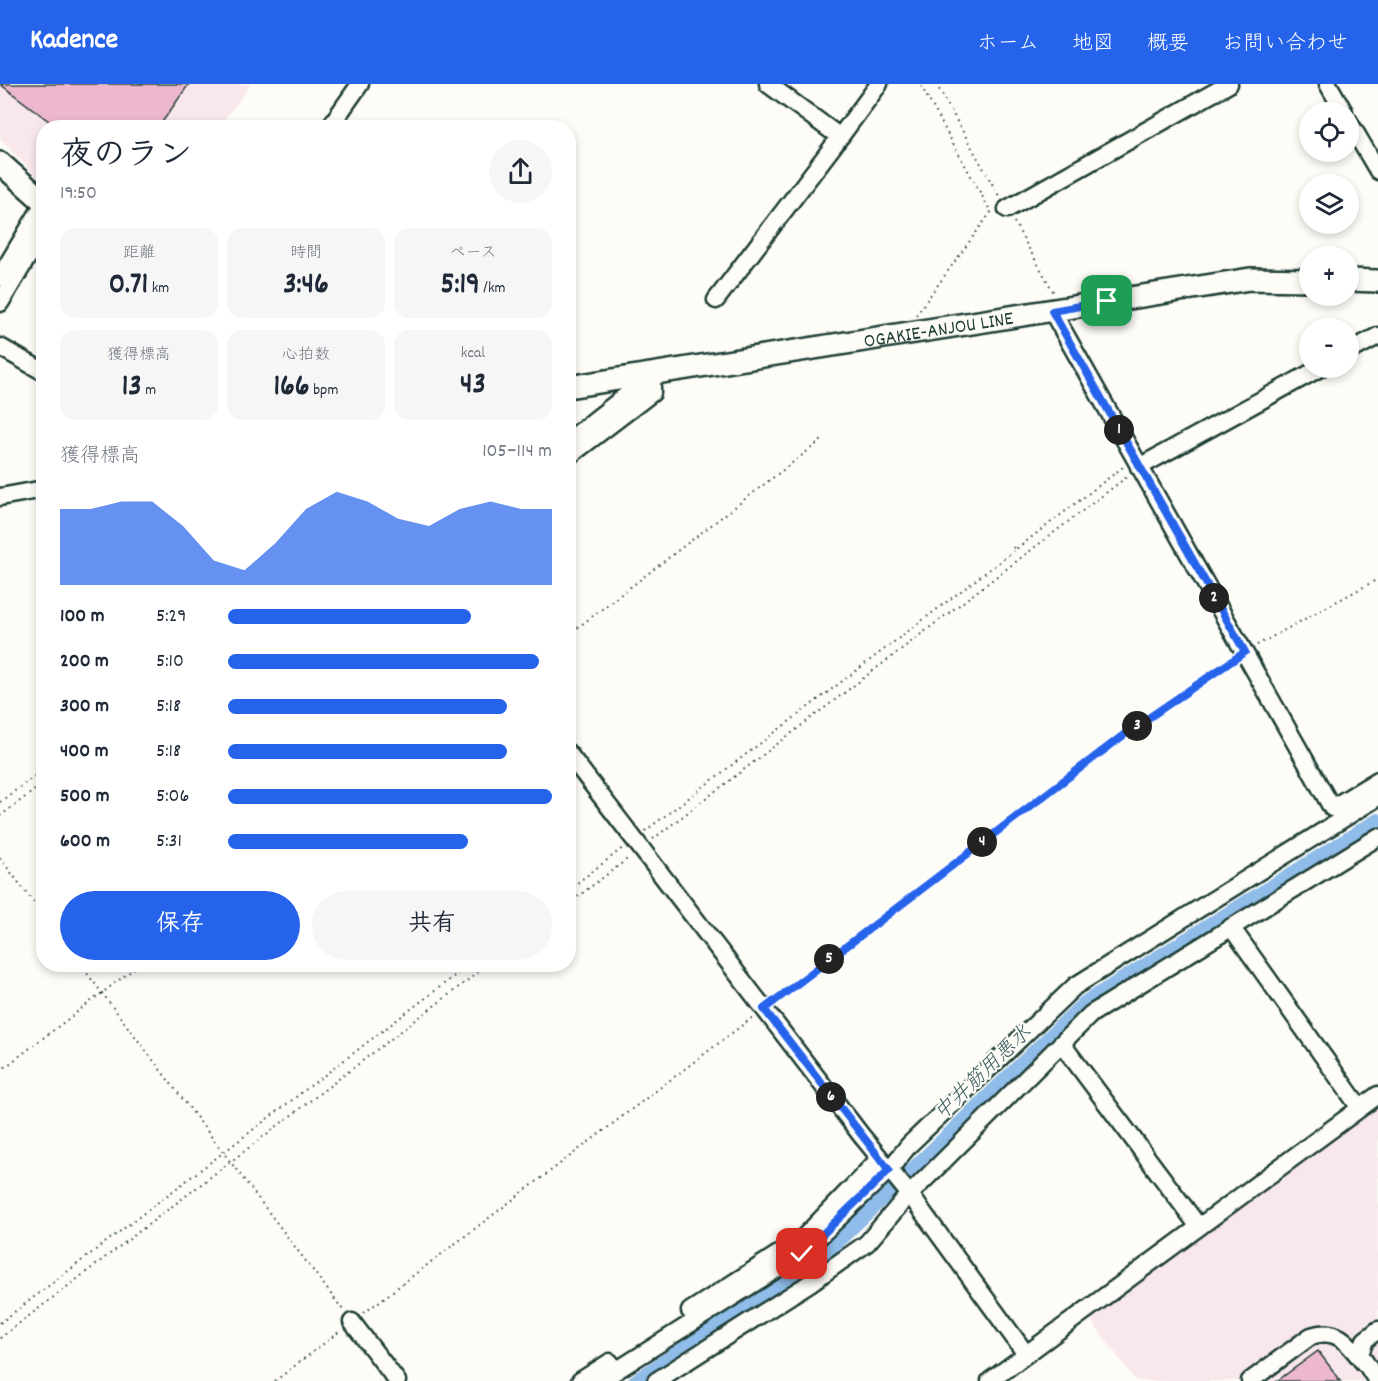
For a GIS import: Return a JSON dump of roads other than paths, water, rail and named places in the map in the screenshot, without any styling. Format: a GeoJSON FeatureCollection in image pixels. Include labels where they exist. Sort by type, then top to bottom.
{"type":"FeatureCollection","features":[{"type":"Feature","properties":{"kind":"main road"},"geometry":{"type":"LineString","coordinates":[[0,163],[36,195]]}},
{"type":"Feature","properties":{"kind":"main road","name":"OGAKIE-ANJOU LINE"},"geometry":{"type":"LineString","coordinates":[[576,386],[1250,279],[1299,280]]}},
{"type":"Feature","properties":{"kind":"main road"},"geometry":{"type":"LineString","coordinates":[[1359,280],[1378,281]]}},
{"type":"Feature","properties":{"kind":"street"},"geometry":{"type":"LineString","coordinates":[[335,120],[360,84]]}},
{"type":"Feature","properties":{"kind":"street"},"geometry":{"type":"LineString","coordinates":[[768,84],[840,137]]}},
{"type":"Feature","properties":{"kind":"street"},"geometry":{"type":"LineString","coordinates":[[716,300],[879,84]]}},
{"type":"Feature","properties":{"kind":"street"},"geometry":{"type":"LineString","coordinates":[[1007,209],[1229,84]]}},
{"type":"Feature","properties":{"kind":"street"},"geometry":{"type":"LineString","coordinates":[[1328,84],[1338,102]]}},
{"type":"Feature","properties":{"kind":"street"},"geometry":{"type":"LineString","coordinates":[[1359,139],[1378,171]]}},
{"type":"Feature","properties":{"kind":"street"},"geometry":{"type":"LineString","coordinates":[[0,277],[36,216]]}},
{"type":"Feature","properties":{"kind":"street"},"geometry":{"type":"LineString","coordinates":[[0,303],[36,243]]}},
{"type":"Feature","properties":{"kind":"street"},"geometry":{"type":"LineString","coordinates":[[1052,311],[1332,808],[1378,780]]}},
{"type":"Feature","properties":{"kind":"street"},"geometry":{"type":"LineString","coordinates":[[1359,346],[1378,336]]}},
{"type":"Feature","properties":{"kind":"street"},"geometry":{"type":"LineString","coordinates":[[0,347],[36,367]]}},
{"type":"Feature","properties":{"kind":"street"},"geometry":{"type":"LineString","coordinates":[[576,435],[652,375]]}},
{"type":"Feature","properties":{"kind":"street"},"geometry":{"type":"LineString","coordinates":[[576,451],[652,393],[652,375]]}},
{"type":"Feature","properties":{"kind":"street"},"geometry":{"type":"LineString","coordinates":[[1137,462],[1301,378]]}},
{"type":"Feature","properties":{"kind":"street"},"geometry":{"type":"LineString","coordinates":[[0,497],[36,490]]}},
{"type":"Feature","properties":{"kind":"street"},"geometry":{"type":"LineString","coordinates":[[576,763],[887,1168],[908,1192],[1026,1354]]}},
{"type":"Feature","properties":{"kind":"street"},"geometry":{"type":"LineString","coordinates":[[600,1381],[802,1254],[909,1145],[1075,986],[1378,797]]}},
{"type":"Feature","properties":{"kind":"street"},"geometry":{"type":"LineString","coordinates":[[656,1381],[810,1284],[867,1244],[908,1192],[1092,1014],[1378,837]]}},
{"type":"Feature","properties":{"kind":"street"},"geometry":{"type":"LineString","coordinates":[[1231,927],[1360,1108]]}},
{"type":"Feature","properties":{"kind":"street"},"geometry":{"type":"LineString","coordinates":[[1062,1044],[1121,1123],[1116,1132],[1195,1230]]}},
{"type":"Feature","properties":{"kind":"street"},"geometry":{"type":"LineString","coordinates":[[990,1381],[1378,1095]]}},
{"type":"Feature","properties":{"kind":"street"},"geometry":{"type":"LineString","coordinates":[[580,1381],[803,1238],[887,1168]]}},
{"type":"Feature","properties":{"kind":"street"},"geometry":{"type":"LineString","coordinates":[[352,1322],[398,1381]]}},
{"type":"Feature","properties":{"kind":"street"},"geometry":{"type":"LineString","coordinates":[[1364,1363],[1360,1354],[1361,1346],[1378,1330]]}},
{"type":"Feature","properties":{"kind":"street"},"geometry":{"type":"LineString","coordinates":[[1250,1381],[1311,1336],[1322,1332],[1341,1337],[1377,1381]]}},
{"type":"Feature","properties":{"kind":"waterway","name":"中井筋用悪水"},"geometry":{"type":"LineString","coordinates":[[635,1381],[828,1251],[1084,1003],[1378,820]]}}]}
